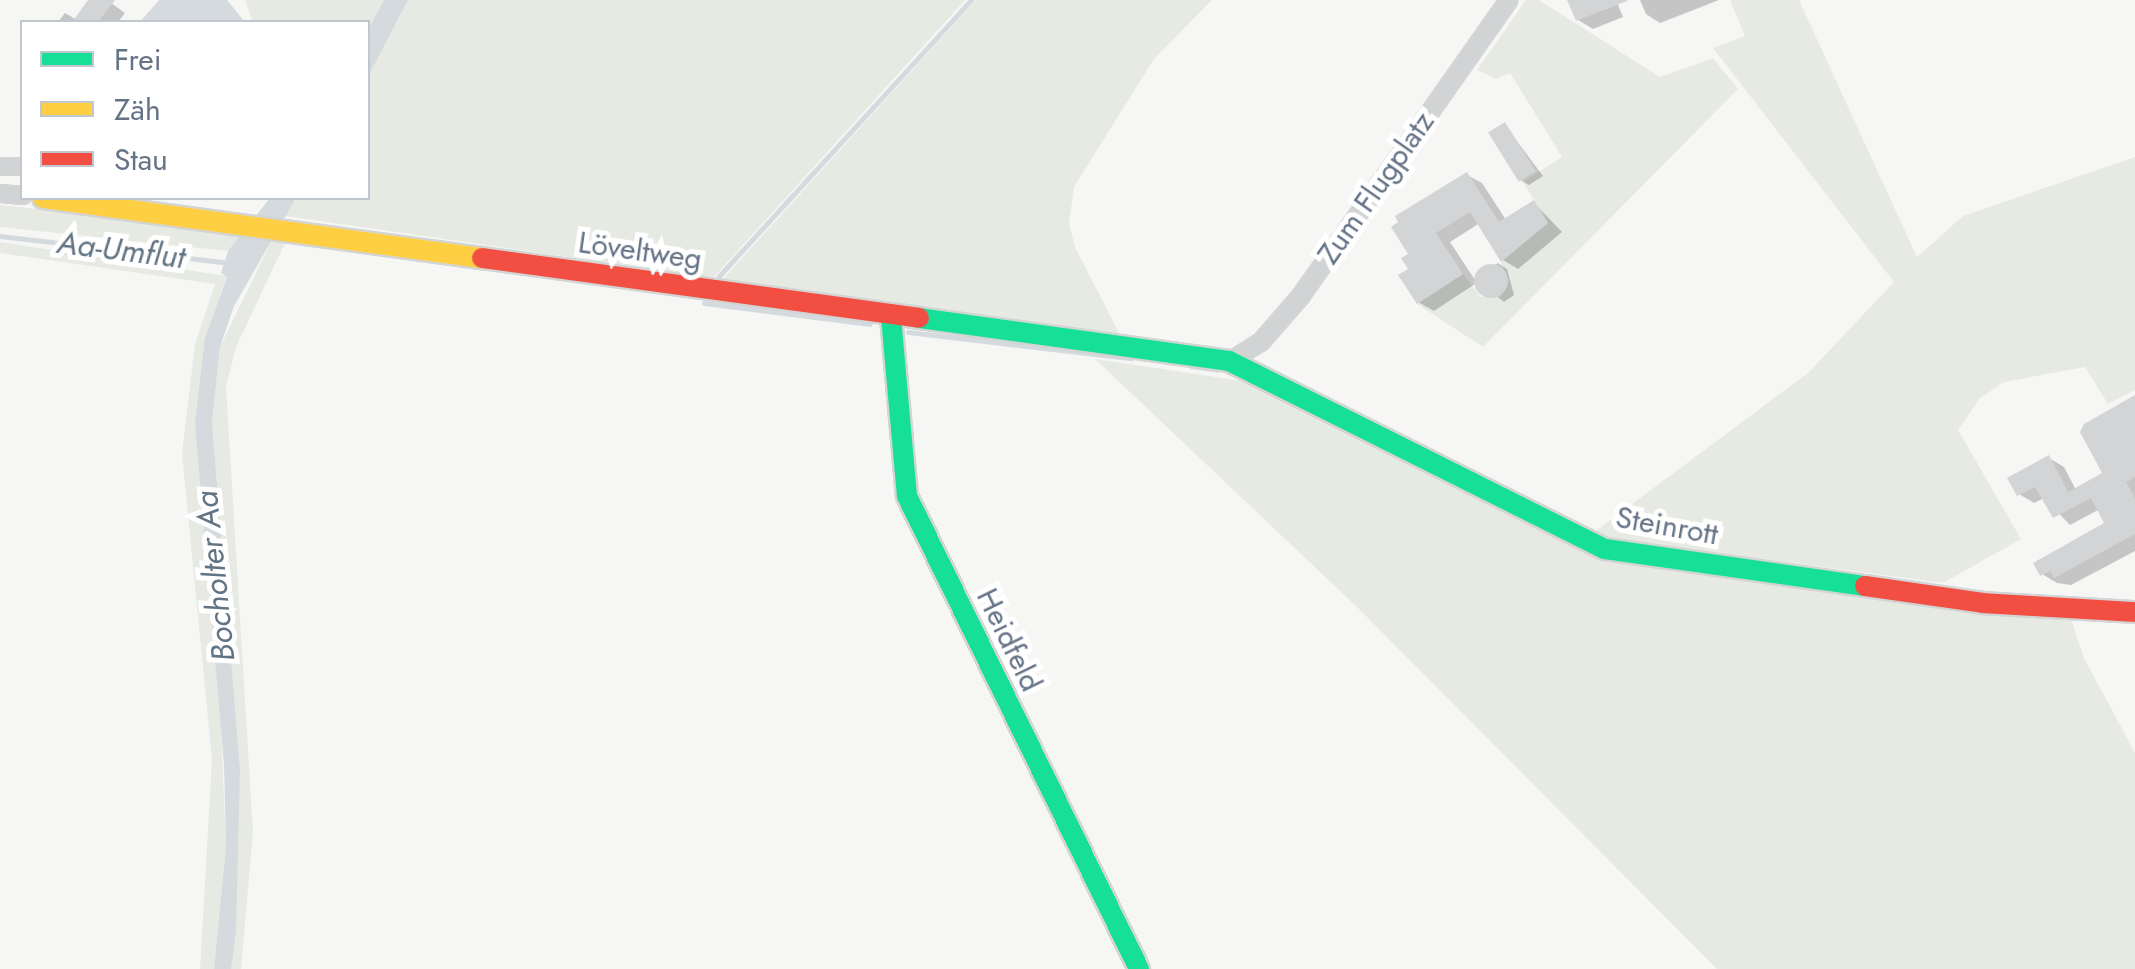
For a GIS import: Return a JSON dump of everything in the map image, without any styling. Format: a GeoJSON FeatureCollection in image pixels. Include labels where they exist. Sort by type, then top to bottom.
{"type":"FeatureCollection","features":[{"type":"Feature","properties":{"kind":"street","name":"Zum Flugplatz"},"geometry":{"type":"LineString","coordinates":[[1229,361],[1260,342],[1300,296],[1508,0]]}},
{"type":"Feature","properties":{"kind":"street","name":"Löveltweg"},"geometry":{"type":"LineString","coordinates":[[80,200],[154,204],[242,224],[891,318],[1229,361]]}},
{"type":"Feature","properties":{"kind":"street","name":"Heidfeld"},"geometry":{"type":"LineString","coordinates":[[891,318],[907,496],[1138,969]]}},
{"type":"Feature","properties":{"kind":"street","name":"Steinrott"},"geometry":{"type":"LineString","coordinates":[[1229,361],[1605,548],[1983,603],[2135,612]]}},
{"type":"Feature","properties":{"kind":"shaded area"},"geometry":{"type":"Polygon","coordinates":[[[245,0],[384,0],[370,26],[370,20],[252,20],[245,0]]]}},
{"type":"Feature","properties":{"kind":"shaded area"},"geometry":{"type":"Polygon","coordinates":[[[408,0],[965,0],[713,278],[285,216],[295,200],[370,200],[370,73],[408,0]]]}},
{"type":"Feature","properties":{"kind":"shaded area"},"geometry":{"type":"Polygon","coordinates":[[[976,0],[1212,0],[1154,59],[1074,187],[1069,224],[1075,247],[1121,337],[722,280],[976,0]]]}},
{"type":"Feature","properties":{"kind":"shaded area"},"geometry":{"type":"Polygon","coordinates":[[[1526,0],[1539,0],[1660,77],[1713,58],[1738,89],[1483,347],[1417,304],[1463,274],[1481,297],[1500,297],[1509,281],[1501,262],[1548,223],[1523,182],[1562,157],[1510,73],[1497,79],[1477,70],[1526,0]]]}},
{"type":"Feature","properties":{"kind":"shaded area"},"geometry":{"type":"Polygon","coordinates":[[[1730,0],[1799,0],[1917,257],[1963,216],[2135,157],[2135,390],[2108,404],[2085,367],[2004,382],[1980,398],[1958,430],[2021,539],[1943,583],[1725,554],[1724,568],[2070,616],[2084,658],[2135,753],[2135,969],[1717,969],[1357,607],[1095,359],[1243,381],[1577,545],[1808,373],[1894,282],[1713,48],[1745,36],[1730,0]]]}},
{"type":"Feature","properties":{"kind":"shaded area"},"geometry":{"type":"Polygon","coordinates":[[[0,205],[153,221],[241,237],[228,251],[0,227],[0,205]]]}},
{"type":"Feature","properties":{"kind":"shaded area"},"geometry":{"type":"Polygon","coordinates":[[[0,242],[227,276],[205,338],[226,846],[214,969],[200,969],[212,759],[182,454],[195,344],[215,284],[0,253],[0,242]]]}},
{"type":"Feature","properties":{"kind":"shaded area"},"geometry":{"type":"Polygon","coordinates":[[[271,242],[285,243],[236,347],[226,387],[253,832],[241,969],[231,969],[240,769],[212,422],[220,347],[271,242]]]}},
{"type":"Feature","properties":{"kind":"water"},"geometry":{"type":"Polygon","coordinates":[[[159,0],[227,0],[243,20],[142,20],[159,0]]]}},
{"type":"Feature","properties":{"kind":"water"},"geometry":{"type":"Polygon","coordinates":[[[384,0],[408,0],[370,73],[370,26],[384,0]]]}},
{"type":"Feature","properties":{"kind":"water","name":"Bocholter Aa"},"geometry":{"type":"Polygon","coordinates":[[[268,200],[295,200],[234,306],[220,347],[212,422],[240,769],[236,931],[231,969],[214,969],[226,846],[224,765],[195,423],[205,338],[227,277],[221,273],[228,251],[268,200]]]}},
{"type":"Feature","properties":{"kind":"building"},"geometry":{"type":"Polygon","coordinates":[[[88,0],[115,0],[100,20],[73,20],[88,0]]]}},
{"type":"Feature","properties":{"kind":"building"},"geometry":{"type":"Polygon","coordinates":[[[1567,0],[1627,0],[1627,1],[1576,21],[1567,0]]]}},
{"type":"Feature","properties":{"kind":"building"},"geometry":{"type":"Polygon","coordinates":[[[1505,122],[1536,171],[1519,182],[1488,133],[1505,122]]]}},
{"type":"Feature","properties":{"kind":"building"},"geometry":{"type":"Polygon","coordinates":[[[1467,172],[1499,222],[1534,200],[1548,223],[1501,262],[1470,212],[1436,233],[1463,274],[1417,304],[1398,275],[1408,269],[1401,258],[1408,254],[1391,227],[1398,222],[1395,216],[1467,172]]]}},
{"type":"Feature","properties":{"kind":"building"},"geometry":{"type":"Polygon","coordinates":[[[1491,264],[1503,269],[1508,281],[1503,293],[1491,298],[1479,293],[1474,281],[1479,269],[1491,264]]]}},
{"type":"Feature","properties":{"kind":"building"},"geometry":{"type":"Polygon","coordinates":[[[2135,395],[2135,477],[2126,482],[2135,498],[2135,534],[2054,578],[2050,571],[2040,576],[2033,563],[2104,523],[2091,498],[2053,518],[2035,487],[2017,496],[2007,478],[2049,455],[2068,492],[2102,473],[2080,432],[2084,424],[2135,395]]]}},
{"type":"Feature","properties":{"kind":"waterway"},"geometry":{"type":"LineString","coordinates":[[719,276],[971,0]]}},
{"type":"Feature","properties":{"kind":"waterway","name":"Aa-Umflut"},"geometry":{"type":"LineString","coordinates":[[0,236],[230,263]]}},
{"type":"Feature","properties":{"kind":"waterway"},"geometry":{"type":"LineString","coordinates":[[704,303],[870,324]]}},
{"type":"Feature","properties":{"kind":"waterway"},"geometry":{"type":"LineString","coordinates":[[908,332],[1131,358]]}},
{"type":"Feature","properties":{"kind":"waterway"},"geometry":{"type":"LineString","coordinates":[[1191,366],[1218,370]]}},
{"type":"Feature","properties":{"kind":"traffic: fast"},"geometry":{"type":"LineString","coordinates":[[891,317],[907,496],[1139,969]]}},
{"type":"Feature","properties":{"kind":"traffic: fast"},"geometry":{"type":"LineString","coordinates":[[919,318],[1229,361],[1605,549],[1865,586]]}},
{"type":"Feature","properties":{"kind":"traffic: slow"},"geometry":{"type":"LineString","coordinates":[[58,200],[482,258]]}},
{"type":"Feature","properties":{"kind":"traffic: jam"},"geometry":{"type":"LineString","coordinates":[[482,258],[919,318]]}},
{"type":"Feature","properties":{"kind":"traffic: jam"},"geometry":{"type":"LineString","coordinates":[[1865,586],[1983,603],[2135,612]]}}]}
